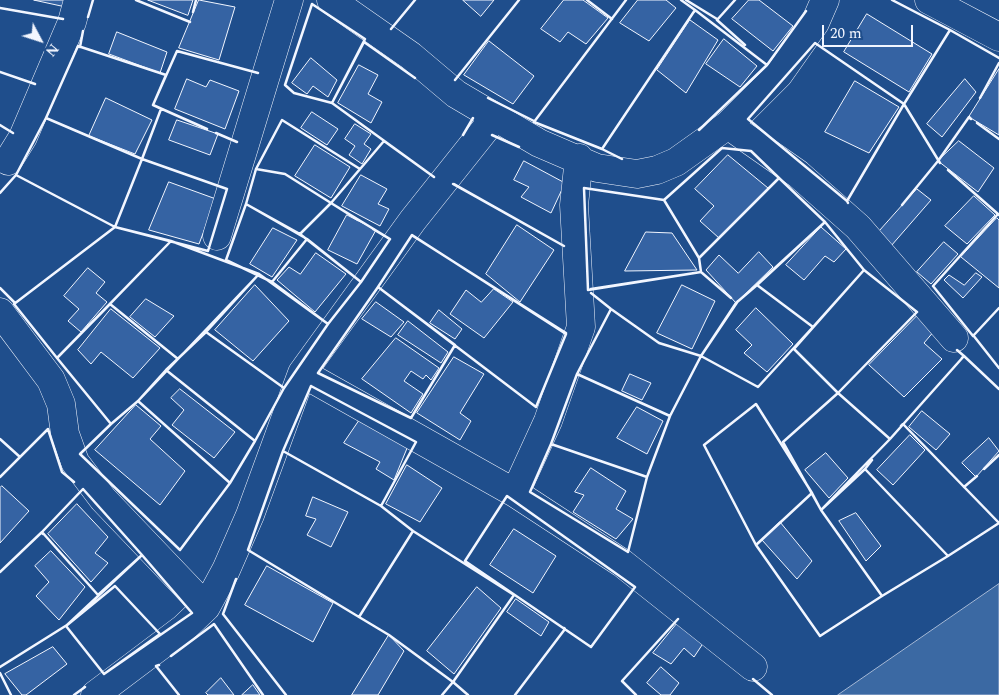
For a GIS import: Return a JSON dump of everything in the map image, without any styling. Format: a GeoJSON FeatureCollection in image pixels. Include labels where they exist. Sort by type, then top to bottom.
{"type":"FeatureCollection","features":[{"type":"Feature","properties":{"kind":"street"},"geometry":{"type":"LineString","coordinates":[[8,161],[23,137],[72,22],[78,0]]}},
{"type":"Feature","properties":{"kind":"street"},"geometry":{"type":"LineString","coordinates":[[217,236],[289,0]]}},
{"type":"Feature","properties":{"kind":"street"},"geometry":{"type":"LineString","coordinates":[[331,0],[410,56],[456,94],[539,143],[579,158],[597,168],[637,174],[656,170],[676,162],[728,125],[779,74],[814,24],[825,0]]}},
{"type":"Feature","properties":{"kind":"street"},"geometry":{"type":"LineString","coordinates":[[929,0],[999,37]]}},
{"type":"Feature","properties":{"kind":"street"},"geometry":{"type":"LineString","coordinates":[[95,695],[184,628],[206,607],[226,570],[250,514],[302,372],[412,220],[494,117]]}},
{"type":"Feature","properties":{"kind":"street"},"geometry":{"type":"LineString","coordinates":[[728,125],[798,174],[858,227],[954,338]]}},
{"type":"Feature","properties":{"kind":"street"},"geometry":{"type":"LineString","coordinates":[[515,493],[548,421],[581,327],[574,205],[579,158]]}},
{"type":"Feature","properties":{"kind":"street"},"geometry":{"type":"LineString","coordinates":[[4,325],[51,380],[61,404],[65,434],[74,462],[103,499],[206,607]]}},
{"type":"Feature","properties":{"kind":"street"},"geometry":{"type":"LineString","coordinates":[[302,372],[515,493],[622,563],[752,667]]}},
{"type":"Feature","properties":{"kind":"water"},"geometry":{"type":"Polygon","coordinates":[[[999,584],[999,695],[838,695],[999,584]]]}},
{"type":"Feature","properties":{"kind":"building"},"geometry":{"type":"Polygon","coordinates":[[[34,0],[65,0],[63,6],[34,0]]]}},
{"type":"Feature","properties":{"kind":"building"},"geometry":{"type":"Polygon","coordinates":[[[148,0],[193,0],[188,15],[148,0]]]}},
{"type":"Feature","properties":{"kind":"building"},"geometry":{"type":"Polygon","coordinates":[[[199,0],[235,7],[219,60],[179,48],[199,0]]]}},
{"type":"Feature","properties":{"kind":"building"},"geometry":{"type":"Polygon","coordinates":[[[463,0],[494,0],[481,16],[463,0]]]}},
{"type":"Feature","properties":{"kind":"building"},"geometry":{"type":"Polygon","coordinates":[[[564,0],[583,0],[608,18],[586,44],[568,32],[560,42],[541,29],[564,0]]]}},
{"type":"Feature","properties":{"kind":"building"},"geometry":{"type":"Polygon","coordinates":[[[638,0],[666,0],[676,8],[649,41],[620,23],[638,0]]]}},
{"type":"Feature","properties":{"kind":"building"},"geometry":{"type":"Polygon","coordinates":[[[749,0],[759,0],[793,26],[773,51],[732,19],[749,0]]]}},
{"type":"Feature","properties":{"kind":"building"},"geometry":{"type":"Polygon","coordinates":[[[867,14],[932,54],[909,92],[844,52],[867,14]]]}},
{"type":"Feature","properties":{"kind":"building"},"geometry":{"type":"Polygon","coordinates":[[[690,20],[718,40],[686,93],[657,70],[690,20]]]}},
{"type":"Feature","properties":{"kind":"building"},"geometry":{"type":"Polygon","coordinates":[[[117,32],[167,52],[160,73],[109,54],[117,32]]]}},
{"type":"Feature","properties":{"kind":"building"},"geometry":{"type":"Polygon","coordinates":[[[724,39],[757,66],[740,87],[706,64],[724,39]]]}},
{"type":"Feature","properties":{"kind":"building"},"geometry":{"type":"Polygon","coordinates":[[[489,41],[534,76],[513,104],[464,75],[489,41]]]}},
{"type":"Feature","properties":{"kind":"building"},"geometry":{"type":"Polygon","coordinates":[[[311,58],[337,80],[328,97],[313,86],[307,94],[292,83],[311,58]]]}},
{"type":"Feature","properties":{"kind":"building"},"geometry":{"type":"Polygon","coordinates":[[[359,65],[378,75],[368,94],[382,102],[371,123],[338,103],[359,65]]]}},
{"type":"Feature","properties":{"kind":"building"},"geometry":{"type":"Polygon","coordinates":[[[999,69],[999,135],[969,117],[999,69]]]}},
{"type":"Feature","properties":{"kind":"building"},"geometry":{"type":"Polygon","coordinates":[[[187,79],[206,87],[210,80],[239,91],[225,129],[175,109],[187,79]]]}},
{"type":"Feature","properties":{"kind":"building"},"geometry":{"type":"Polygon","coordinates":[[[965,79],[976,92],[942,137],[927,124],[965,79]]]}},
{"type":"Feature","properties":{"kind":"building"},"geometry":{"type":"Polygon","coordinates":[[[855,81],[899,107],[869,153],[825,132],[855,81]]]}},
{"type":"Feature","properties":{"kind":"building"},"geometry":{"type":"Polygon","coordinates":[[[106,98],[152,120],[135,154],[89,136],[106,98]]]}},
{"type":"Feature","properties":{"kind":"building"},"geometry":{"type":"Polygon","coordinates":[[[312,112],[338,129],[327,145],[301,128],[312,112]]]}},
{"type":"Feature","properties":{"kind":"building"},"geometry":{"type":"Polygon","coordinates":[[[177,120],[218,134],[210,155],[169,140],[177,120]]]}},
{"type":"Feature","properties":{"kind":"building"},"geometry":{"type":"Polygon","coordinates":[[[355,124],[371,134],[364,144],[371,149],[362,164],[349,155],[355,146],[345,139],[355,124]]]}},
{"type":"Feature","properties":{"kind":"building"},"geometry":{"type":"Polygon","coordinates":[[[959,141],[994,168],[978,192],[938,161],[959,141]]]}},
{"type":"Feature","properties":{"kind":"building"},"geometry":{"type":"Polygon","coordinates":[[[315,145],[350,167],[331,198],[295,176],[315,145]]]}},
{"type":"Feature","properties":{"kind":"building"},"geometry":{"type":"Polygon","coordinates":[[[728,155],[768,188],[719,238],[700,221],[714,206],[695,189],[728,155]]]}},
{"type":"Feature","properties":{"kind":"building"},"geometry":{"type":"Polygon","coordinates":[[[524,161],[565,183],[551,213],[521,197],[529,187],[514,180],[524,161]]]}},
{"type":"Feature","properties":{"kind":"building"},"geometry":{"type":"Polygon","coordinates":[[[361,175],[387,189],[378,204],[389,209],[380,226],[342,206],[361,175]]]}},
{"type":"Feature","properties":{"kind":"building"},"geometry":{"type":"Polygon","coordinates":[[[169,182],[216,199],[199,244],[149,230],[169,182]]]}},
{"type":"Feature","properties":{"kind":"building"},"geometry":{"type":"Polygon","coordinates":[[[917,189],[931,200],[891,246],[876,235],[917,189]]]}},
{"type":"Feature","properties":{"kind":"building"},"geometry":{"type":"Polygon","coordinates":[[[974,196],[995,215],[967,244],[945,226],[974,196]]]}},
{"type":"Feature","properties":{"kind":"building"},"geometry":{"type":"Polygon","coordinates":[[[347,215],[376,230],[357,264],[328,250],[347,215]]]}},
{"type":"Feature","properties":{"kind":"building"},"geometry":{"type":"Polygon","coordinates":[[[997,218],[999,220],[999,288],[961,257],[997,218]]]}},
{"type":"Feature","properties":{"kind":"building"},"geometry":{"type":"Polygon","coordinates":[[[517,225],[554,250],[520,302],[486,274],[517,225]]]}},
{"type":"Feature","properties":{"kind":"building"},"geometry":{"type":"Polygon","coordinates":[[[821,227],[846,249],[834,262],[825,256],[804,280],[786,265],[821,227]]]}},
{"type":"Feature","properties":{"kind":"building"},"geometry":{"type":"Polygon","coordinates":[[[273,228],[297,240],[272,277],[250,264],[273,228]]]}},
{"type":"Feature","properties":{"kind":"building"},"geometry":{"type":"Polygon","coordinates":[[[646,232],[672,233],[697,270],[625,271],[646,232]]]}},
{"type":"Feature","properties":{"kind":"building"},"geometry":{"type":"Polygon","coordinates":[[[944,242],[958,254],[931,284],[917,272],[944,242]]]}},
{"type":"Feature","properties":{"kind":"building"},"geometry":{"type":"Polygon","coordinates":[[[759,252],[773,267],[736,303],[706,270],[719,255],[738,273],[759,252]]]}},
{"type":"Feature","properties":{"kind":"building"},"geometry":{"type":"Polygon","coordinates":[[[316,253],[346,274],[315,312],[277,280],[289,267],[300,274],[316,253]]]}},
{"type":"Feature","properties":{"kind":"building"},"geometry":{"type":"Polygon","coordinates":[[[88,268],[105,282],[96,293],[107,302],[81,332],[68,321],[79,309],[64,296],[88,268]]]}},
{"type":"Feature","properties":{"kind":"building"},"geometry":{"type":"Polygon","coordinates":[[[976,273],[982,277],[963,298],[944,280],[949,275],[964,285],[976,273]]]}},
{"type":"Feature","properties":{"kind":"building"},"geometry":{"type":"Polygon","coordinates":[[[255,285],[289,321],[253,361],[215,330],[255,285]]]}},
{"type":"Feature","properties":{"kind":"building"},"geometry":{"type":"Polygon","coordinates":[[[682,285],[715,301],[692,349],[657,333],[682,285]]]}},
{"type":"Feature","properties":{"kind":"building"},"geometry":{"type":"Polygon","coordinates":[[[494,289],[513,302],[484,338],[450,314],[466,290],[481,302],[494,289]]]}},
{"type":"Feature","properties":{"kind":"building"},"geometry":{"type":"Polygon","coordinates":[[[146,299],[174,316],[155,337],[130,317],[146,299]]]}},
{"type":"Feature","properties":{"kind":"building"},"geometry":{"type":"Polygon","coordinates":[[[376,302],[404,322],[391,337],[362,319],[376,302]]]}},
{"type":"Feature","properties":{"kind":"building"},"geometry":{"type":"Polygon","coordinates":[[[756,308],[793,344],[767,372],[744,353],[752,345],[736,330],[756,308]]]}},
{"type":"Feature","properties":{"kind":"building"},"geometry":{"type":"Polygon","coordinates":[[[111,309],[160,348],[133,378],[101,352],[91,364],[78,350],[111,309]]]}},
{"type":"Feature","properties":{"kind":"building"},"geometry":{"type":"Polygon","coordinates":[[[439,310],[462,329],[455,339],[430,323],[439,310]]]}},
{"type":"Feature","properties":{"kind":"building"},"geometry":{"type":"Polygon","coordinates":[[[918,315],[935,330],[924,343],[942,359],[904,397],[869,365],[918,315]]]}},
{"type":"Feature","properties":{"kind":"building"},"geometry":{"type":"Polygon","coordinates":[[[408,321],[448,352],[441,363],[398,335],[408,321]]]}},
{"type":"Feature","properties":{"kind":"building"},"geometry":{"type":"Polygon","coordinates":[[[396,338],[439,368],[431,380],[426,375],[423,379],[411,371],[404,381],[423,394],[411,413],[362,379],[396,338]]]}},
{"type":"Feature","properties":{"kind":"building"},"geometry":{"type":"Polygon","coordinates":[[[454,357],[484,374],[460,413],[471,421],[460,440],[417,413],[454,357]]]}},
{"type":"Feature","properties":{"kind":"building"},"geometry":{"type":"Polygon","coordinates":[[[630,374],[651,383],[642,400],[622,391],[630,374]]]}},
{"type":"Feature","properties":{"kind":"building"},"geometry":{"type":"Polygon","coordinates":[[[180,389],[235,432],[214,458],[172,425],[184,410],[171,398],[180,389]]]}},
{"type":"Feature","properties":{"kind":"building"},"geometry":{"type":"Polygon","coordinates":[[[136,405],[161,426],[150,439],[185,471],[160,505],[95,450],[136,405]]]}},
{"type":"Feature","properties":{"kind":"building"},"geometry":{"type":"Polygon","coordinates":[[[637,407],[663,421],[647,454],[617,438],[637,407]]]}},
{"type":"Feature","properties":{"kind":"building"},"geometry":{"type":"Polygon","coordinates":[[[922,411],[950,434],[936,450],[909,427],[922,411]]]}},
{"type":"Feature","properties":{"kind":"building"},"geometry":{"type":"Polygon","coordinates":[[[363,415],[410,441],[394,480],[376,469],[380,462],[344,443],[363,415]]]}},
{"type":"Feature","properties":{"kind":"building"},"geometry":{"type":"Polygon","coordinates":[[[910,435],[925,450],[893,485],[877,470],[910,435]]]}},
{"type":"Feature","properties":{"kind":"building"},"geometry":{"type":"Polygon","coordinates":[[[989,438],[999,451],[976,477],[962,463],[989,438]]]}},
{"type":"Feature","properties":{"kind":"building"},"geometry":{"type":"Polygon","coordinates":[[[826,453],[848,478],[829,498],[805,470],[826,453]]]}},
{"type":"Feature","properties":{"kind":"building"},"geometry":{"type":"Polygon","coordinates":[[[407,465],[442,488],[420,522],[386,504],[407,465]]]}},
{"type":"Feature","properties":{"kind":"building"},"geometry":{"type":"Polygon","coordinates":[[[591,468],[626,491],[616,509],[633,519],[616,539],[573,512],[584,495],[575,492],[591,468]]]}},
{"type":"Feature","properties":{"kind":"building"},"geometry":{"type":"Polygon","coordinates":[[[2,486],[29,511],[0,543],[0,488],[2,486]]]}},
{"type":"Feature","properties":{"kind":"building"},"geometry":{"type":"Polygon","coordinates":[[[313,497],[348,512],[331,547],[307,535],[316,519],[306,516],[313,497]]]}},
{"type":"Feature","properties":{"kind":"building"},"geometry":{"type":"Polygon","coordinates":[[[77,504],[108,537],[95,553],[108,563],[91,582],[48,534],[77,504]]]}},
{"type":"Feature","properties":{"kind":"building"},"geometry":{"type":"Polygon","coordinates":[[[856,513],[881,546],[866,561],[839,521],[856,513]]]}},
{"type":"Feature","properties":{"kind":"building"},"geometry":{"type":"Polygon","coordinates":[[[780,522],[812,561],[797,579],[762,540],[780,522]]]}},
{"type":"Feature","properties":{"kind":"building"},"geometry":{"type":"Polygon","coordinates":[[[514,529],[556,556],[533,593],[490,565],[514,529]]]}},
{"type":"Feature","properties":{"kind":"building"},"geometry":{"type":"Polygon","coordinates":[[[51,551],[85,587],[59,620],[36,596],[49,582],[35,566],[51,551]]]}},
{"type":"Feature","properties":{"kind":"building"},"geometry":{"type":"Polygon","coordinates":[[[267,566],[333,603],[313,642],[245,605],[267,566]]]}},
{"type":"Feature","properties":{"kind":"building"},"geometry":{"type":"Polygon","coordinates":[[[477,587],[501,608],[454,674],[427,651],[477,587]]]}},
{"type":"Feature","properties":{"kind":"building"},"geometry":{"type":"Polygon","coordinates":[[[516,599],[549,622],[541,636],[507,612],[516,599]]]}},
{"type":"Feature","properties":{"kind":"building"},"geometry":{"type":"Polygon","coordinates":[[[680,620],[704,642],[694,657],[684,648],[671,664],[653,653],[680,620]]]}},
{"type":"Feature","properties":{"kind":"building"},"geometry":{"type":"Polygon","coordinates":[[[389,635],[404,651],[378,695],[352,695],[389,635]]]}},
{"type":"Feature","properties":{"kind":"building"},"geometry":{"type":"Polygon","coordinates":[[[53,647],[67,664],[26,695],[22,695],[5,674],[53,647]]]}},
{"type":"Feature","properties":{"kind":"building"},"geometry":{"type":"Polygon","coordinates":[[[661,667],[679,683],[670,695],[661,695],[647,683],[661,667]]]}},
{"type":"Feature","properties":{"kind":"building"},"geometry":{"type":"Polygon","coordinates":[[[221,678],[234,695],[208,695],[206,693],[221,678]]]}},
{"type":"Feature","properties":{"kind":"building"},"geometry":{"type":"Polygon","coordinates":[[[253,685],[260,695],[242,695],[253,685]]]}},
{"type":"Feature","properties":{"kind":"wall"},"geometry":{"type":"LineString","coordinates":[[88,17],[93,0]]}},
{"type":"Feature","properties":{"kind":"wall"},"geometry":{"type":"LineString","coordinates":[[136,0],[190,22]]}},
{"type":"Feature","properties":{"kind":"wall"},"geometry":{"type":"LineString","coordinates":[[193,12],[196,0]]}},
{"type":"Feature","properties":{"kind":"wall"},"geometry":{"type":"LineString","coordinates":[[391,29],[415,0]]}},
{"type":"Feature","properties":{"kind":"wall"},"geometry":{"type":"LineString","coordinates":[[455,80],[519,0]]}},
{"type":"Feature","properties":{"kind":"wall"},"geometry":{"type":"LineString","coordinates":[[587,0],[612,19]]}},
{"type":"Feature","properties":{"kind":"wall"},"geometry":{"type":"LineString","coordinates":[[602,149],[534,122],[626,0]]}},
{"type":"Feature","properties":{"kind":"wall"},"geometry":{"type":"LineString","coordinates":[[681,0],[695,10],[694,12]]}},
{"type":"Feature","properties":{"kind":"wall"},"geometry":{"type":"LineString","coordinates":[[686,0],[717,19]]}},
{"type":"Feature","properties":{"kind":"wall"},"geometry":{"type":"LineString","coordinates":[[735,0],[717,20],[745,45]]}},
{"type":"Feature","properties":{"kind":"wall"},"geometry":{"type":"LineString","coordinates":[[892,0],[950,30],[949,32]]}},
{"type":"Feature","properties":{"kind":"wall"},"geometry":{"type":"LineString","coordinates":[[312,4],[365,39],[332,103],[294,93],[285,85],[312,4]]}},
{"type":"Feature","properties":{"kind":"wall"},"geometry":{"type":"LineString","coordinates":[[0,8],[63,19]]}},
{"type":"Feature","properties":{"kind":"wall"},"geometry":{"type":"LineString","coordinates":[[622,159],[602,149],[695,10],[767,65]]}},
{"type":"Feature","properties":{"kind":"wall"},"geometry":{"type":"LineString","coordinates":[[699,130],[767,65],[806,11]]}},
{"type":"Feature","properties":{"kind":"wall"},"geometry":{"type":"LineString","coordinates":[[904,104],[950,30],[999,58]]}},
{"type":"Feature","properties":{"kind":"wall"},"geometry":{"type":"LineString","coordinates":[[80,47],[83,31]]}},
{"type":"Feature","properties":{"kind":"wall"},"geometry":{"type":"LineString","coordinates":[[415,78],[364,42],[332,103],[434,177]]}},
{"type":"Feature","properties":{"kind":"wall"},"geometry":{"type":"LineString","coordinates":[[815,43],[904,104],[847,201],[748,119],[815,43]]}},
{"type":"Feature","properties":{"kind":"wall"},"geometry":{"type":"LineString","coordinates":[[78,46],[166,75],[153,105],[161,109],[142,159],[46,118],[78,46]]}},
{"type":"Feature","properties":{"kind":"wall"},"geometry":{"type":"LineString","coordinates":[[207,129],[153,105],[177,51],[258,73]]}},
{"type":"Feature","properties":{"kind":"wall"},"geometry":{"type":"LineString","coordinates":[[980,98],[999,63]]}},
{"type":"Feature","properties":{"kind":"wall"},"geometry":{"type":"LineString","coordinates":[[0,72],[35,84]]}},
{"type":"Feature","properties":{"kind":"wall"},"geometry":{"type":"LineString","coordinates":[[488,98],[534,121]]}},
{"type":"Feature","properties":{"kind":"wall"},"geometry":{"type":"LineString","coordinates":[[848,203],[847,201],[904,104],[940,163]]}},
{"type":"Feature","properties":{"kind":"wall"},"geometry":{"type":"LineString","coordinates":[[902,205],[938,161],[969,117],[971,119]]}},
{"type":"Feature","properties":{"kind":"wall"},"geometry":{"type":"LineString","coordinates":[[46,118],[142,159],[115,227],[16,175],[46,118]]}},
{"type":"Feature","properties":{"kind":"wall"},"geometry":{"type":"LineString","coordinates":[[463,135],[473,118]]}},
{"type":"Feature","properties":{"kind":"wall"},"geometry":{"type":"LineString","coordinates":[[282,120],[360,169],[331,203],[285,174],[256,169],[282,120]]}},
{"type":"Feature","properties":{"kind":"wall"},"geometry":{"type":"LineString","coordinates":[[977,123],[999,139]]}},
{"type":"Feature","properties":{"kind":"wall"},"geometry":{"type":"LineString","coordinates":[[0,125],[13,133]]}},
{"type":"Feature","properties":{"kind":"wall"},"geometry":{"type":"LineString","coordinates":[[216,133],[237,142]]}},
{"type":"Feature","properties":{"kind":"wall"},"geometry":{"type":"LineString","coordinates":[[492,135],[519,147]]}},
{"type":"Feature","properties":{"kind":"wall"},"geometry":{"type":"LineString","coordinates":[[358,220],[331,203],[384,141],[434,177]]}},
{"type":"Feature","properties":{"kind":"wall"},"geometry":{"type":"LineString","coordinates":[[722,148],[751,151],[779,178],[699,258],[664,200],[722,148]]}},
{"type":"Feature","properties":{"kind":"wall"},"geometry":{"type":"LineString","coordinates":[[142,159],[227,189],[208,251],[115,227],[142,159]]}},
{"type":"Feature","properties":{"kind":"wall"},"geometry":{"type":"LineString","coordinates":[[256,169],[285,174],[331,203],[300,234],[246,204],[256,169]]}},
{"type":"Feature","properties":{"kind":"wall"},"geometry":{"type":"LineString","coordinates":[[948,170],[998,214],[999,215],[933,286],[973,336],[999,308]]}},
{"type":"Feature","properties":{"kind":"wall"},"geometry":{"type":"LineString","coordinates":[[0,193],[16,175]]}},
{"type":"Feature","properties":{"kind":"wall"},"geometry":{"type":"LineString","coordinates":[[752,289],[825,222],[779,178],[767,190]]}},
{"type":"Feature","properties":{"kind":"wall"},"geometry":{"type":"LineString","coordinates":[[453,184],[564,246]]}},
{"type":"Feature","properties":{"kind":"wall"},"geometry":{"type":"LineString","coordinates":[[454,184],[564,246]]}},
{"type":"Feature","properties":{"kind":"wall"},"geometry":{"type":"LineString","coordinates":[[584,188],[664,200],[699,258],[701,272],[588,290],[584,188]]}},
{"type":"Feature","properties":{"kind":"wall"},"geometry":{"type":"LineString","coordinates":[[331,203],[390,239],[361,282],[300,234],[331,203]]}},
{"type":"Feature","properties":{"kind":"wall"},"geometry":{"type":"LineString","coordinates":[[246,204],[307,239],[272,282],[226,260],[246,204]]}},
{"type":"Feature","properties":{"kind":"wall"},"geometry":{"type":"LineString","coordinates":[[825,222],[864,270],[813,327],[757,285],[825,222]]}},
{"type":"Feature","properties":{"kind":"wall"},"geometry":{"type":"LineString","coordinates":[[115,227],[171,241],[57,358],[14,304],[115,227]]}},
{"type":"Feature","properties":{"kind":"wall"},"geometry":{"type":"LineString","coordinates":[[373,229],[388,238]]}},
{"type":"Feature","properties":{"kind":"wall"},"geometry":{"type":"LineString","coordinates":[[412,235],[566,334],[536,407],[378,287],[412,235]]}},
{"type":"Feature","properties":{"kind":"wall"},"geometry":{"type":"LineString","coordinates":[[413,236],[566,333]]}},
{"type":"Feature","properties":{"kind":"wall"},"geometry":{"type":"LineString","coordinates":[[721,236],[699,258],[701,272],[731,298]]}},
{"type":"Feature","properties":{"kind":"wall"},"geometry":{"type":"LineString","coordinates":[[307,239],[361,282],[328,324],[272,282],[307,239]]}},
{"type":"Feature","properties":{"kind":"wall"},"geometry":{"type":"LineString","coordinates":[[171,241],[259,274],[178,359],[110,304],[171,241]]}},
{"type":"Feature","properties":{"kind":"wall"},"geometry":{"type":"LineString","coordinates":[[864,270],[917,312],[838,393],[794,349],[864,270]]}},
{"type":"Feature","properties":{"kind":"wall"},"geometry":{"type":"LineString","coordinates":[[591,289],[701,272],[730,297]]}},
{"type":"Feature","properties":{"kind":"wall"},"geometry":{"type":"LineString","coordinates":[[259,274],[328,324],[284,388],[206,332],[259,274]]}},
{"type":"Feature","properties":{"kind":"wall"},"geometry":{"type":"LineString","coordinates":[[757,285],[813,327],[758,387],[701,356],[736,303],[757,285]]}},
{"type":"Feature","properties":{"kind":"wall"},"geometry":{"type":"LineString","coordinates":[[378,287],[455,345],[411,418],[318,373],[378,287]]}},
{"type":"Feature","properties":{"kind":"wall"},"geometry":{"type":"LineString","coordinates":[[0,288],[15,303]]}},
{"type":"Feature","properties":{"kind":"wall"},"geometry":{"type":"LineString","coordinates":[[591,293],[659,343],[701,356],[738,301]]}},
{"type":"Feature","properties":{"kind":"wall"},"geometry":{"type":"LineString","coordinates":[[110,304],[178,359],[138,401],[111,424],[57,358],[110,304]]}},
{"type":"Feature","properties":{"kind":"wall"},"geometry":{"type":"LineString","coordinates":[[611,309],[659,343],[701,356],[670,416],[577,374],[611,309]]}},
{"type":"Feature","properties":{"kind":"wall"},"geometry":{"type":"LineString","coordinates":[[890,439],[838,393],[917,312]]}},
{"type":"Feature","properties":{"kind":"wall"},"geometry":{"type":"LineString","coordinates":[[206,332],[284,388],[255,441],[166,370],[206,332]]}},
{"type":"Feature","properties":{"kind":"wall"},"geometry":{"type":"LineString","coordinates":[[973,335],[999,368]]}},
{"type":"Feature","properties":{"kind":"wall"},"geometry":{"type":"LineString","coordinates":[[890,439],[838,393],[783,442],[821,510],[890,439],[964,356],[957,350]]}},
{"type":"Feature","properties":{"kind":"wall"},"geometry":{"type":"LineString","coordinates":[[962,358],[964,356],[999,389]]}},
{"type":"Feature","properties":{"kind":"wall"},"geometry":{"type":"LineString","coordinates":[[166,370],[255,441],[230,483],[138,401],[166,370]]}},
{"type":"Feature","properties":{"kind":"wall"},"geometry":{"type":"LineString","coordinates":[[577,374],[670,416],[647,477],[551,444],[577,374]]}},
{"type":"Feature","properties":{"kind":"wall"},"geometry":{"type":"LineString","coordinates":[[311,386],[416,442],[381,506],[283,451],[311,386]]}},
{"type":"Feature","properties":{"kind":"wall"},"geometry":{"type":"LineString","coordinates":[[138,401],[230,483],[180,550],[80,454],[138,401]]}},
{"type":"Feature","properties":{"kind":"wall"},"geometry":{"type":"LineString","coordinates":[[756,404],[812,493],[756,545],[704,445],[756,404]]}},
{"type":"Feature","properties":{"kind":"wall"},"geometry":{"type":"LineString","coordinates":[[901,426],[903,424],[999,523]]}},
{"type":"Feature","properties":{"kind":"wall"},"geometry":{"type":"LineString","coordinates":[[0,477],[48,429],[62,472],[74,482]]}},
{"type":"Feature","properties":{"kind":"wall"},"geometry":{"type":"LineString","coordinates":[[0,439],[20,457]]}},
{"type":"Feature","properties":{"kind":"wall"},"geometry":{"type":"LineString","coordinates":[[551,444],[647,477],[628,552],[530,492],[551,444]]}},
{"type":"Feature","properties":{"kind":"wall"},"geometry":{"type":"LineString","coordinates":[[283,451],[381,506],[413,531],[359,617],[248,550],[283,451]]}},
{"type":"Feature","properties":{"kind":"wall"},"geometry":{"type":"LineString","coordinates":[[984,469],[999,455]]}},
{"type":"Feature","properties":{"kind":"wall"},"geometry":{"type":"LineString","coordinates":[[872,460],[865,469],[948,556],[999,523]]}},
{"type":"Feature","properties":{"kind":"wall"},"geometry":{"type":"LineString","coordinates":[[865,469],[948,556],[882,596],[821,510],[865,469]]}},
{"type":"Feature","properties":{"kind":"wall"},"geometry":{"type":"LineString","coordinates":[[964,487],[977,476]]}},
{"type":"Feature","properties":{"kind":"wall"},"geometry":{"type":"LineString","coordinates":[[83,489],[142,555],[98,595],[42,532],[83,489]]}},
{"type":"Feature","properties":{"kind":"wall"},"geometry":{"type":"LineString","coordinates":[[812,493],[821,510],[882,596],[820,636],[756,545],[812,493]]}},
{"type":"Feature","properties":{"kind":"wall"},"geometry":{"type":"LineString","coordinates":[[507,496],[635,587],[591,647],[465,561],[507,496]]}},
{"type":"Feature","properties":{"kind":"wall"},"geometry":{"type":"LineString","coordinates":[[413,531],[514,595],[453,682],[389,635],[359,617],[413,531]]}},
{"type":"Feature","properties":{"kind":"wall"},"geometry":{"type":"LineString","coordinates":[[0,572],[42,532],[43,534]]}},
{"type":"Feature","properties":{"kind":"wall"},"geometry":{"type":"LineString","coordinates":[[142,555],[192,613],[104,674],[66,626],[142,555]]}},
{"type":"Feature","properties":{"kind":"wall"},"geometry":{"type":"LineString","coordinates":[[236,579],[223,614],[286,695]]}},
{"type":"Feature","properties":{"kind":"wall"},"geometry":{"type":"LineString","coordinates":[[115,586],[160,634],[104,674],[66,626],[115,586]]}},
{"type":"Feature","properties":{"kind":"wall"},"geometry":{"type":"LineString","coordinates":[[636,695],[622,681],[678,619]]}},
{"type":"Feature","properties":{"kind":"wall"},"geometry":{"type":"LineString","coordinates":[[171,656],[214,624],[263,695]]}},
{"type":"Feature","properties":{"kind":"wall"},"geometry":{"type":"LineString","coordinates":[[0,667],[67,625]]}},
{"type":"Feature","properties":{"kind":"wall"},"geometry":{"type":"LineString","coordinates":[[515,695],[564,628]]}},
{"type":"Feature","properties":{"kind":"wall"},"geometry":{"type":"LineString","coordinates":[[159,665],[156,666],[179,695]]}},
{"type":"Feature","properties":{"kind":"wall"},"geometry":{"type":"LineString","coordinates":[[0,673],[11,695]]}},
{"type":"Feature","properties":{"kind":"wall"},"geometry":{"type":"LineString","coordinates":[[753,679],[772,695]]}},
{"type":"Feature","properties":{"kind":"wall"},"geometry":{"type":"LineString","coordinates":[[454,681],[468,695]]}},
{"type":"Feature","properties":{"kind":"wall"},"geometry":{"type":"LineString","coordinates":[[442,695],[453,682]]}},
{"type":"Feature","properties":{"kind":"wall"},"geometry":{"type":"LineString","coordinates":[[74,695],[85,687]]}}]}
